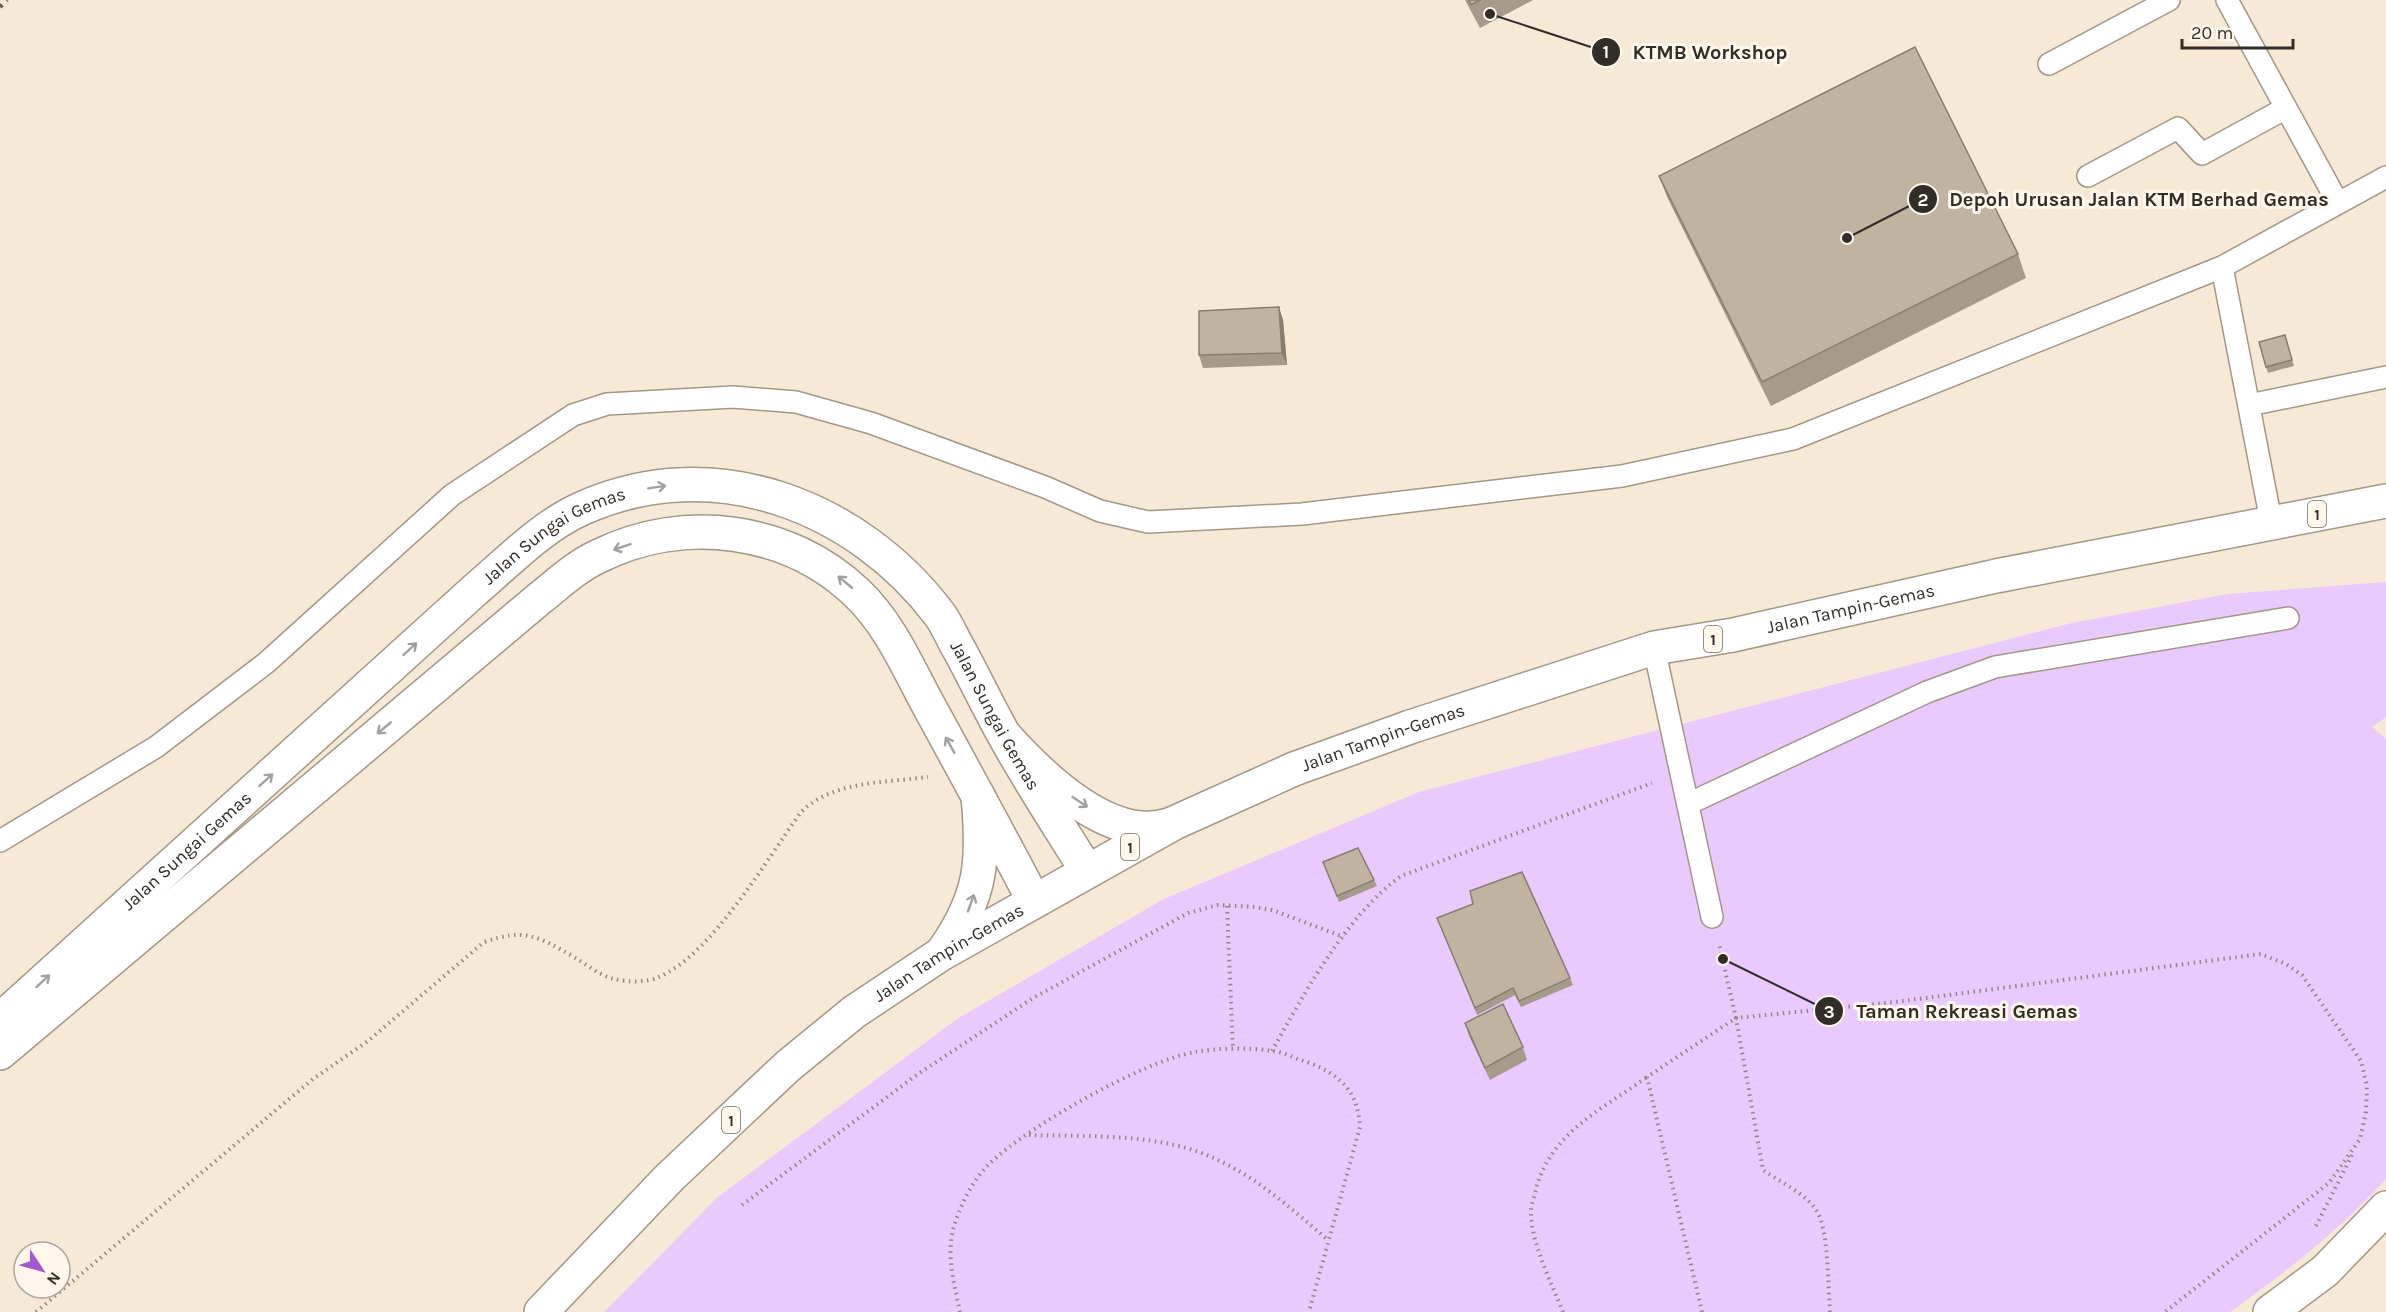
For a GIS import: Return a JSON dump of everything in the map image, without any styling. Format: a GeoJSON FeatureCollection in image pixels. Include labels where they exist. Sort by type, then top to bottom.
{"type":"FeatureCollection","features":[{"type":"Feature","properties":{"kind":"main road","name":"Jalan Sungai Gemas"},"geometry":{"type":"LineString","coordinates":[[0,1020],[475,590],[550,527],[583,508],[657,486],[702,484],[751,489],[798,503],[840,526],[883,554],[941,617],[1005,736],[1087,871]]}},
{"type":"Feature","properties":{"kind":"main road","name":"Jalan Tampin-Gemas"},"geometry":{"type":"LineString","coordinates":[[541,1312],[670,1177],[788,1066],[854,1012],[941,954],[1174,823],[1294,770],[1410,727],[1654,648],[1733,635],[1996,576],[2271,521],[2386,501]]}},
{"type":"Feature","properties":{"kind":"main road","name":"Jalan Sungai Gemas"},"geometry":{"type":"LineString","coordinates":[[0,1053],[540,598],[599,555],[656,537],[717,533],[757,537],[789,547],[838,577],[858,594],[890,635],[1034,901]]}},
{"type":"Feature","properties":{"kind":"main road"},"geometry":{"type":"LineString","coordinates":[[1005,736],[1038,774],[1094,812],[1121,824],[1153,830],[1174,823]]}},
{"type":"Feature","properties":{"kind":"main road"},"geometry":{"type":"LineString","coordinates":[[941,954],[964,921],[974,894],[980,862],[981,828],[971,784]]}},
{"type":"Feature","properties":{"kind":"main road"},"geometry":{"type":"LineString","coordinates":[[2270,1312],[2325,1271],[2386,1208]]}},
{"type":"Feature","properties":{"kind":"lane"},"geometry":{"type":"LineString","coordinates":[[2049,64],[2169,0]]}},
{"type":"Feature","properties":{"kind":"lane"},"geometry":{"type":"LineString","coordinates":[[2227,0],[2338,203]]}},
{"type":"Feature","properties":{"kind":"lane"},"geometry":{"type":"LineString","coordinates":[[2088,176],[2178,128],[2202,154],[2286,108]]}},
{"type":"Feature","properties":{"kind":"lane"},"geometry":{"type":"LineString","coordinates":[[0,841],[156,747],[266,663],[452,495],[573,415],[607,404],[733,397],[796,402],[871,423],[1100,511],[1148,522],[1302,514],[1622,476],[1793,439],[2222,267],[2386,179]]}},
{"type":"Feature","properties":{"kind":"lane"},"geometry":{"type":"LineString","coordinates":[[2222,267],[2271,521]]}},
{"type":"Feature","properties":{"kind":"lane"},"geometry":{"type":"LineString","coordinates":[[2249,405],[2386,377]]}},
{"type":"Feature","properties":{"kind":"lane"},"geometry":{"type":"LineString","coordinates":[[1688,804],[1927,692],[1995,668],[2288,618]]}},
{"type":"Feature","properties":{"kind":"lane"},"geometry":{"type":"LineString","coordinates":[[1654,648],[1712,916]]}},
{"type":"Feature","properties":{"kind":"path"},"geometry":{"type":"LineString","coordinates":[[1272,1051],[1344,937],[1374,897],[1401,876],[1681,772]]}},
{"type":"Feature","properties":{"kind":"path"},"geometry":{"type":"LineString","coordinates":[[36,1312],[313,1079],[368,1041],[484,942],[507,934],[524,933],[546,942],[612,979],[639,981],[658,978],[685,962],[710,938],[801,812],[811,802],[837,789],[971,784]]}},
{"type":"Feature","properties":{"kind":"path"},"geometry":{"type":"LineString","coordinates":[[742,1205],[918,1074],[1033,998],[1188,913],[1227,906],[1272,910],[1344,937]]}},
{"type":"Feature","properties":{"kind":"path"},"geometry":{"type":"LineString","coordinates":[[1227,906],[1233,1050]]}},
{"type":"Feature","properties":{"kind":"path"},"geometry":{"type":"LineString","coordinates":[[1712,916],[1736,1018],[1763,1170],[1804,1198],[1817,1210],[1825,1239],[1830,1312]]}},
{"type":"Feature","properties":{"kind":"path"},"geometry":{"type":"LineString","coordinates":[[1563,1312],[1535,1238],[1531,1211],[1538,1181],[1550,1154],[1566,1135],[1647,1077],[1736,1018],[1895,1002],[2261,954],[2286,964],[2302,975],[2361,1061],[2367,1086],[2366,1112],[2360,1139],[2329,1183],[2165,1312]]}},
{"type":"Feature","properties":{"kind":"path"},"geometry":{"type":"LineString","coordinates":[[960,1312],[951,1268],[950,1243],[954,1224],[964,1199],[988,1165],[1028,1135],[1117,1081],[1157,1064],[1194,1052],[1233,1050],[1272,1051],[1330,1073],[1350,1091],[1359,1109],[1360,1127],[1309,1312]]}},
{"type":"Feature","properties":{"kind":"path"},"geometry":{"type":"LineString","coordinates":[[1647,1077],[1702,1312]]}},
{"type":"Feature","properties":{"kind":"path"},"geometry":{"type":"LineString","coordinates":[[1028,1135],[1157,1142],[1219,1160],[1279,1199],[1328,1240]]}},
{"type":"Feature","properties":{"kind":"shaded area"},"geometry":{"type":"Polygon","coordinates":[[[2386,582],[2386,717],[2372,727],[2386,739],[2386,1179],[2312,1250],[2230,1312],[604,1312],[718,1197],[957,1019],[1164,899],[1419,792],[2072,623],[2228,594],[2386,582]]]}},
{"type":"Feature","properties":{"kind":"building"},"geometry":{"type":"Polygon","coordinates":[[[1469,0],[1480,0],[1471,5],[1469,0]]]}},
{"type":"Feature","properties":{"kind":"building"},"geometry":{"type":"Polygon","coordinates":[[[1915,47],[2018,254],[1762,382],[1659,176],[1915,47]]]}},
{"type":"Feature","properties":{"kind":"building"},"geometry":{"type":"Polygon","coordinates":[[[1279,307],[1282,353],[1199,355],[1199,311],[1279,307]]]}},
{"type":"Feature","properties":{"kind":"building"},"geometry":{"type":"Polygon","coordinates":[[[2285,335],[2292,360],[2266,367],[2259,342],[2285,335]]]}},
{"type":"Feature","properties":{"kind":"building"},"geometry":{"type":"Polygon","coordinates":[[[1358,848],[1374,880],[1337,896],[1323,862],[1358,848]]]}},
{"type":"Feature","properties":{"kind":"building"},"geometry":{"type":"Polygon","coordinates":[[[1522,872],[1570,978],[1519,1001],[1513,988],[1475,1008],[1437,918],[1473,904],[1470,891],[1522,872]]]}},
{"type":"Feature","properties":{"kind":"building"},"geometry":{"type":"Polygon","coordinates":[[[1503,1004],[1523,1047],[1485,1068],[1465,1023],[1503,1004]]]}},
{"type":"Feature","properties":{"kind":"railway"},"geometry":{"type":"LineString","coordinates":[[0,7],[7,0]]}},
{"type":"Feature","properties":{"kind":"place","name":"KTMB Workshop"},"geometry":{"type":"Point","coordinates":[1490,14]}},
{"type":"Feature","properties":{"kind":"place","name":"Depoh Urusan Jalan KTM Berhad Gemas"},"geometry":{"type":"Point","coordinates":[1847,238]}},
{"type":"Feature","properties":{"kind":"place","name":"Taman Rekreasi Gemas"},"geometry":{"type":"Point","coordinates":[1723,959]}}]}
